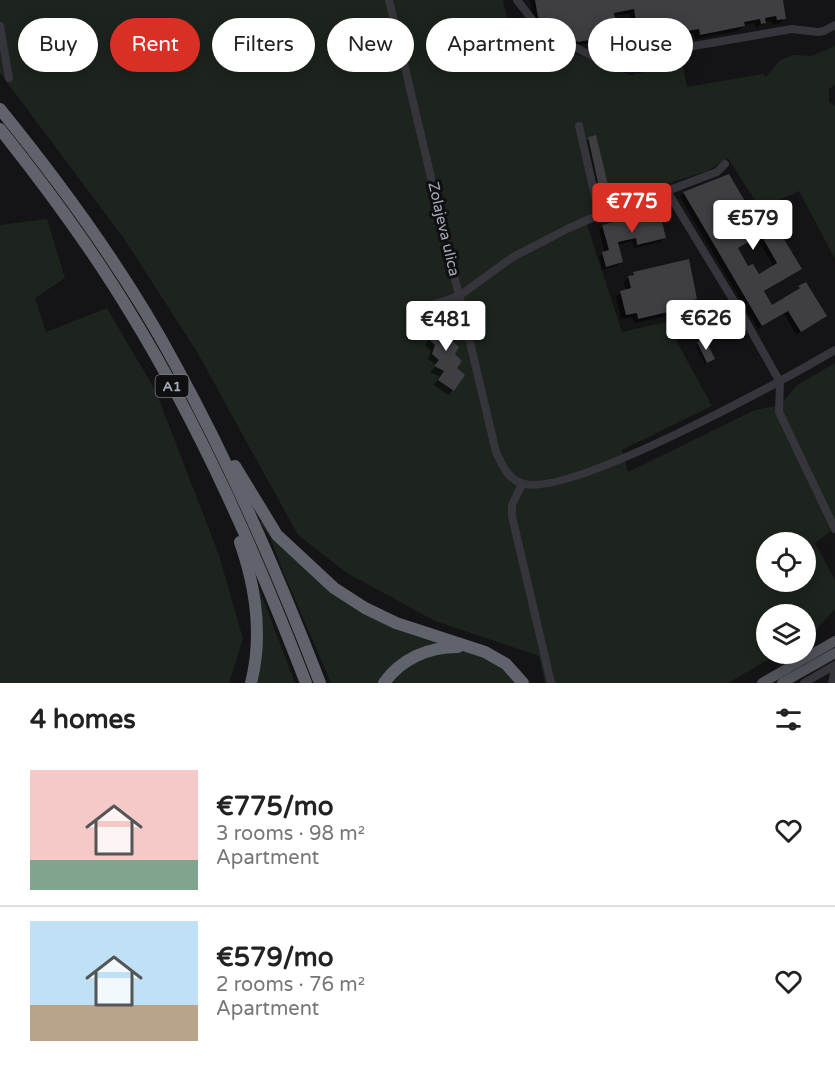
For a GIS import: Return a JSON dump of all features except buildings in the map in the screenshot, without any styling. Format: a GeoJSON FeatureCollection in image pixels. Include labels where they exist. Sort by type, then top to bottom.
{"type":"FeatureCollection","features":[{"type":"Feature","properties":{"kind":"highway","name":"A1"},"geometry":{"type":"LineString","coordinates":[[0,109],[97,238],[175,362],[212,435],[297,624],[320,683]]}},
{"type":"Feature","properties":{"kind":"highway","name":"A1"},"geometry":{"type":"LineString","coordinates":[[0,129],[92,254],[132,314],[197,434],[234,509],[306,683]]}},
{"type":"Feature","properties":{"kind":"highway"},"geometry":{"type":"LineString","coordinates":[[212,435],[223,444],[247,488],[277,535],[334,588],[365,608],[396,623],[485,652],[506,664],[523,683]]}},
{"type":"Feature","properties":{"kind":"highway"},"geometry":{"type":"LineString","coordinates":[[234,509],[234,523],[252,583],[258,622],[256,662],[251,683]]}},
{"type":"Feature","properties":{"kind":"highway"},"geometry":{"type":"LineString","coordinates":[[384,683],[398,668],[423,652],[441,647],[470,647]]}},
{"type":"Feature","properties":{"kind":"main road"},"geometry":{"type":"LineString","coordinates":[[762,683],[835,641]]}},
{"type":"Feature","properties":{"kind":"main road"},"geometry":{"type":"LineString","coordinates":[[782,683],[835,653]]}},
{"type":"Feature","properties":{"kind":"street","name":"Zolajeva ulica"},"geometry":{"type":"LineString","coordinates":[[389,0],[496,452],[505,471],[522,484]]}},
{"type":"Feature","properties":{"kind":"street"},"geometry":{"type":"LineString","coordinates":[[517,0],[534,22],[553,35],[594,57],[605,58],[682,48],[792,29],[818,32],[835,25]]}},
{"type":"Feature","properties":{"kind":"street"},"geometry":{"type":"LineString","coordinates":[[0,26],[9,78]]}},
{"type":"Feature","properties":{"kind":"street"},"geometry":{"type":"LineString","coordinates":[[579,126],[596,200],[641,192],[656,195]]}},
{"type":"Feature","properties":{"kind":"street"},"geometry":{"type":"LineString","coordinates":[[423,309],[459,296],[513,257],[569,228],[717,172],[725,164]]}},
{"type":"Feature","properties":{"kind":"street"},"geometry":{"type":"LineString","coordinates":[[667,192],[780,382],[779,412],[835,529]]}},
{"type":"Feature","properties":{"kind":"street"},"geometry":{"type":"LineString","coordinates":[[550,683],[512,516],[512,505],[522,484],[546,484],[569,478],[625,457],[679,433],[780,382],[835,350]]}},
{"type":"Feature","properties":{"kind":"street"},"geometry":{"type":"LineString","coordinates":[[804,683],[834,674]]}},
{"type":"Feature","properties":{"kind":"street"},"geometry":{"type":"LineString","coordinates":[[826,683],[834,674]]}},
{"type":"Feature","properties":{"kind":"shaded area"},"geometry":{"type":"Polygon","coordinates":[[[0,0],[503,0],[507,18],[426,18],[426,72],[576,72],[576,54],[588,59],[588,72],[623,72],[633,76],[646,72],[684,72],[687,87],[763,74],[766,77],[780,60],[793,55],[811,56],[835,46],[835,84],[829,89],[829,102],[835,106],[835,259],[799,191],[760,208],[728,158],[708,171],[638,193],[641,203],[587,225],[622,332],[666,322],[712,406],[622,450],[628,472],[755,410],[780,405],[797,385],[835,363],[835,528],[816,542],[816,532],[756,532],[756,592],[816,592],[816,545],[835,580],[835,609],[816,630],[816,604],[756,604],[756,664],[761,664],[728,683],[545,683],[539,656],[435,621],[347,573],[298,535],[197,352],[125,240],[0,73],[0,0]]]}},
{"type":"Feature","properties":{"kind":"shaded area"},"geometry":{"type":"Polygon","coordinates":[[[47,219],[65,278],[35,298],[46,332],[107,308],[156,392],[219,555],[243,639],[229,683],[0,683],[0,225],[47,219]]]}},
{"type":"Feature","properties":{"kind":"shaded area"},"geometry":{"type":"Polygon","coordinates":[[[263,520],[313,576],[448,644],[380,683],[331,683],[270,537],[260,523],[263,520]]]}},
{"type":"Feature","properties":{"kind":"shaded area"},"geometry":{"type":"Polygon","coordinates":[[[254,575],[295,683],[257,683],[254,575]]]}},
{"type":"Feature","properties":{"kind":"shaded area"},"geometry":{"type":"Polygon","coordinates":[[[451,649],[487,659],[502,669],[516,683],[389,683],[407,664],[451,649]]]}}]}
